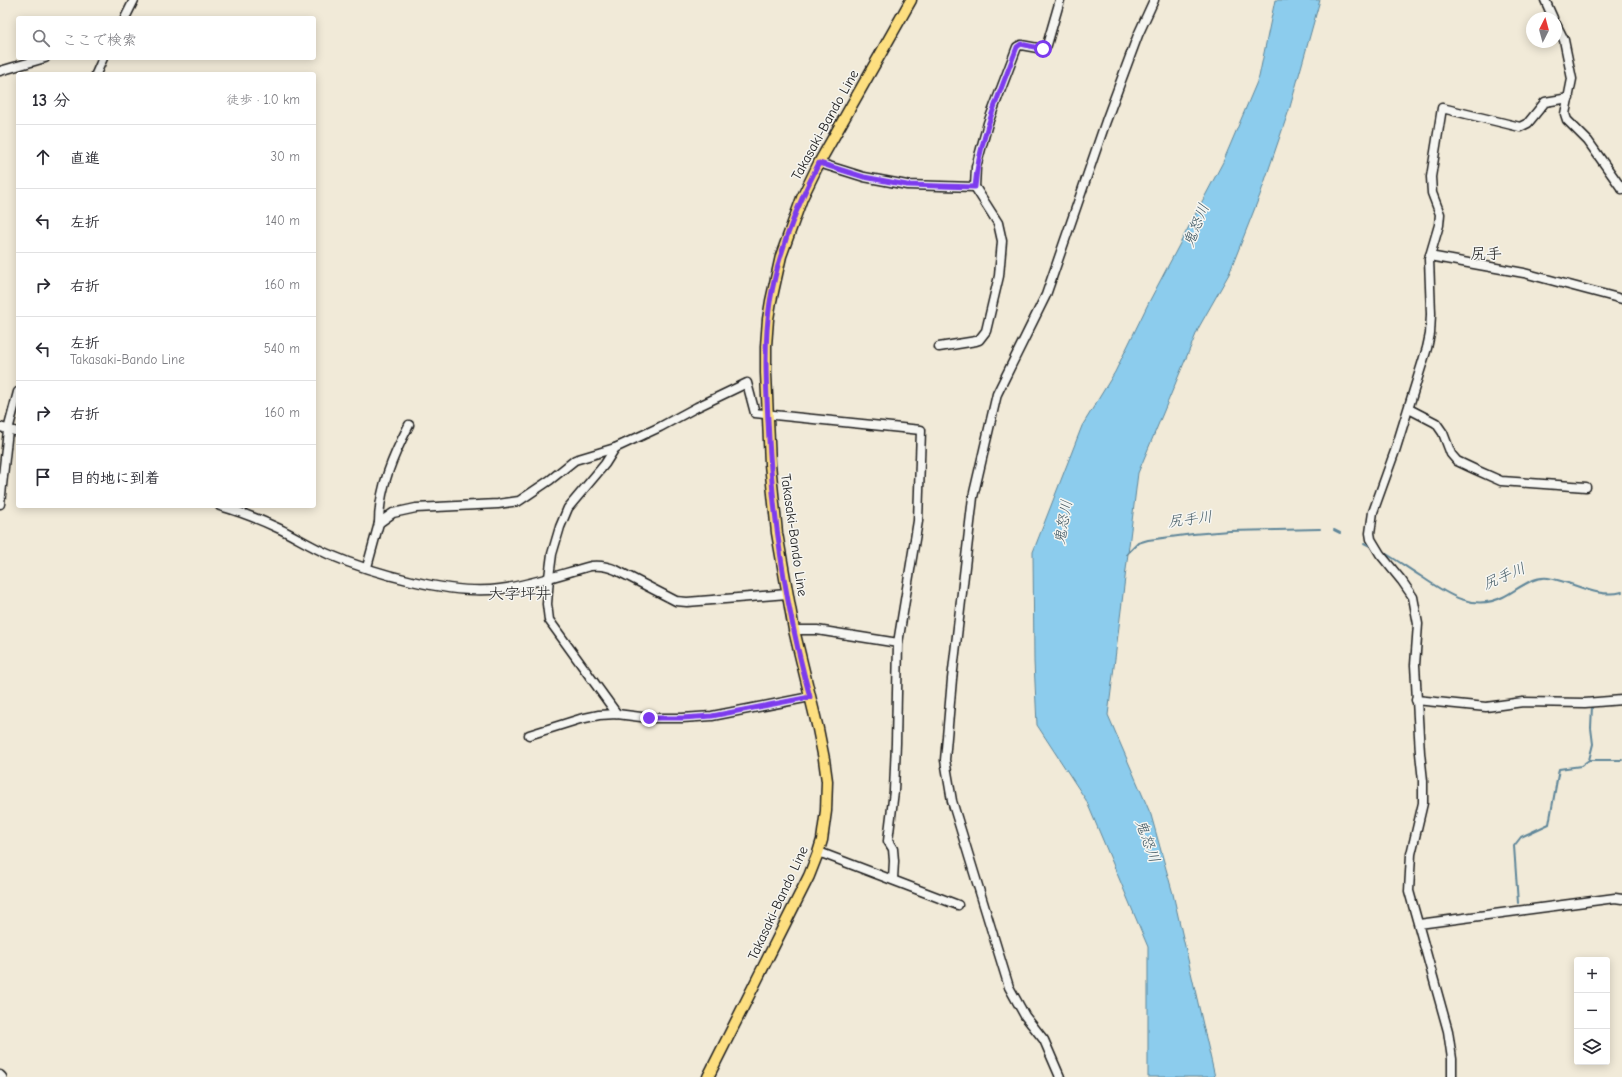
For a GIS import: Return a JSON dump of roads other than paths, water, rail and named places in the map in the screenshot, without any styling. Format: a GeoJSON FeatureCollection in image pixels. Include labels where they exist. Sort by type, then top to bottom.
{"type":"FeatureCollection","features":[{"type":"Feature","properties":{"kind":"main road","name":"Takasaki-Bando Line"},"geometry":{"type":"LineString","coordinates":[[708,1077],[796,903],[818,853],[826,811],[827,781],[824,759],[794,630],[787,594],[774,502],[768,414],[766,346],[775,277],[792,220],[809,182],[911,0]]}},
{"type":"Feature","properties":{"kind":"street"},"geometry":{"type":"LineString","coordinates":[[126,16],[134,0]]}},
{"type":"Feature","properties":{"kind":"street"},"geometry":{"type":"LineString","coordinates":[[939,347],[979,340],[986,331],[998,276],[1002,241],[998,223],[975,187],[976,168],[988,123],[1017,47],[1021,44],[1043,49],[1047,45],[1060,0]]}},
{"type":"Feature","properties":{"kind":"street"},"geometry":{"type":"LineString","coordinates":[[1060,1077],[1044,1040],[1025,1016],[1009,987],[952,801],[945,760],[952,679],[973,497],[997,394],[1046,295],[1106,121],[1138,35],[1154,0]]}},
{"type":"Feature","properties":{"kind":"street"},"geometry":{"type":"LineString","coordinates":[[1545,0],[1550,12]]}},
{"type":"Feature","properties":{"kind":"street"},"geometry":{"type":"LineString","coordinates":[[1562,36],[1570,62],[1572,79],[1565,114],[1567,120],[1588,141],[1622,189]]}},
{"type":"Feature","properties":{"kind":"street"},"geometry":{"type":"LineString","coordinates":[[0,71],[38,60]]}},
{"type":"Feature","properties":{"kind":"street"},"geometry":{"type":"LineString","coordinates":[[97,72],[102,60]]}},
{"type":"Feature","properties":{"kind":"street"},"geometry":{"type":"LineString","coordinates":[[1452,1077],[1452,1059],[1448,1031],[1409,891],[1411,854],[1422,803],[1424,781],[1416,700],[1415,665],[1418,624],[1413,597],[1380,554],[1370,533],[1373,512],[1409,409],[1430,334],[1431,314],[1428,267],[1440,218],[1438,207],[1432,193],[1431,177],[1442,108],[1520,127],[1528,123],[1545,102],[1569,98]]}},
{"type":"Feature","properties":{"kind":"street"},"geometry":{"type":"LineString","coordinates":[[819,163],[864,177],[907,185],[975,187]]}},
{"type":"Feature","properties":{"kind":"street"},"geometry":{"type":"LineString","coordinates":[[1430,255],[1524,273],[1622,299]]}},
{"type":"Feature","properties":{"kind":"street"},"geometry":{"type":"LineString","coordinates":[[379,523],[393,513],[416,508],[498,504],[519,501],[550,480],[575,460],[615,448],[747,383],[755,413],[921,430],[918,521],[898,643],[894,791],[888,840],[893,850],[893,879]]}},
{"type":"Feature","properties":{"kind":"street"},"geometry":{"type":"LineString","coordinates":[[0,504],[4,428],[16,397]]}},
{"type":"Feature","properties":{"kind":"street"},"geometry":{"type":"LineString","coordinates":[[1409,409],[1436,423],[1443,433],[1451,454],[1457,461],[1501,481],[1586,487]]}},
{"type":"Feature","properties":{"kind":"street"},"geometry":{"type":"LineString","coordinates":[[367,567],[379,523],[379,508],[384,485],[398,446],[409,425]]}},
{"type":"Feature","properties":{"kind":"street"},"geometry":{"type":"LineString","coordinates":[[4,428],[16,431]]}},
{"type":"Feature","properties":{"kind":"street"},"geometry":{"type":"LineString","coordinates":[[615,448],[605,464],[568,508],[552,554],[547,604],[549,620],[617,714]]}},
{"type":"Feature","properties":{"kind":"street"},"geometry":{"type":"LineString","coordinates":[[225,508],[280,529],[327,554],[386,574],[441,586],[480,590],[510,588],[599,565],[607,566],[616,570],[676,602],[787,594]]}},
{"type":"Feature","properties":{"kind":"street"},"geometry":{"type":"LineString","coordinates":[[794,630],[818,630],[898,643]]}},
{"type":"Feature","properties":{"kind":"street"},"geometry":{"type":"LineString","coordinates":[[530,735],[580,719],[599,715],[617,714],[649,718],[712,716],[810,697]]}},
{"type":"Feature","properties":{"kind":"street"},"geometry":{"type":"LineString","coordinates":[[1416,700],[1486,707],[1523,702],[1585,703],[1622,700]]}},
{"type":"Feature","properties":{"kind":"street"},"geometry":{"type":"LineString","coordinates":[[818,853],[893,879],[958,905]]}},
{"type":"Feature","properties":{"kind":"street"},"geometry":{"type":"LineString","coordinates":[[1419,924],[1554,905],[1615,898],[1622,899]]}},
{"type":"Feature","properties":{"kind":"water","name":"鬼怒川"},"geometry":{"type":"Polygon","coordinates":[[[1275,0],[1320,0],[1290,107],[1260,195],[1229,274],[1199,327],[1138,473],[1108,715],[1151,815],[1173,894],[1215,1077],[1148,1077],[1148,947],[1086,800],[1037,725],[1034,662],[1033,552],[1082,426],[1115,372],[1149,302],[1223,162],[1259,77],[1275,0]]]}},
{"type":"Feature","properties":{"kind":"waterway","name":"尻手川"},"geometry":{"type":"LineString","coordinates":[[1127,554],[1138,543],[1148,540],[1193,534],[1229,531],[1320,529]]}},
{"type":"Feature","properties":{"kind":"waterway","name":"尻手川"},"geometry":{"type":"LineString","coordinates":[[1334,530],[1340,533]]}},
{"type":"Feature","properties":{"kind":"waterway","name":"尻手川"},"geometry":{"type":"LineString","coordinates":[[1364,543],[1372,547]]}},
{"type":"Feature","properties":{"kind":"waterway","name":"尻手川"},"geometry":{"type":"LineString","coordinates":[[1383,552],[1451,595],[1471,602],[1481,603],[1492,601],[1503,597],[1530,581],[1542,578],[1557,580],[1603,593],[1613,594],[1622,592]]}},
{"type":"Feature","properties":{"kind":"waterway"},"geometry":{"type":"LineString","coordinates":[[1518,903],[1514,846],[1521,837],[1549,824],[1559,769],[1581,766],[1589,760],[1593,744],[1591,728],[1593,705]]}},
{"type":"Feature","properties":{"kind":"waterway"},"geometry":{"type":"LineString","coordinates":[[1589,760],[1622,760]]}},
{"type":"Feature","properties":{"kind":"district","name":"尻手"},"geometry":{"type":"Point","coordinates":[1486,254]}},
{"type":"Feature","properties":{"kind":"district","name":"大字坪井"},"geometry":{"type":"Point","coordinates":[520,594]}}]}
